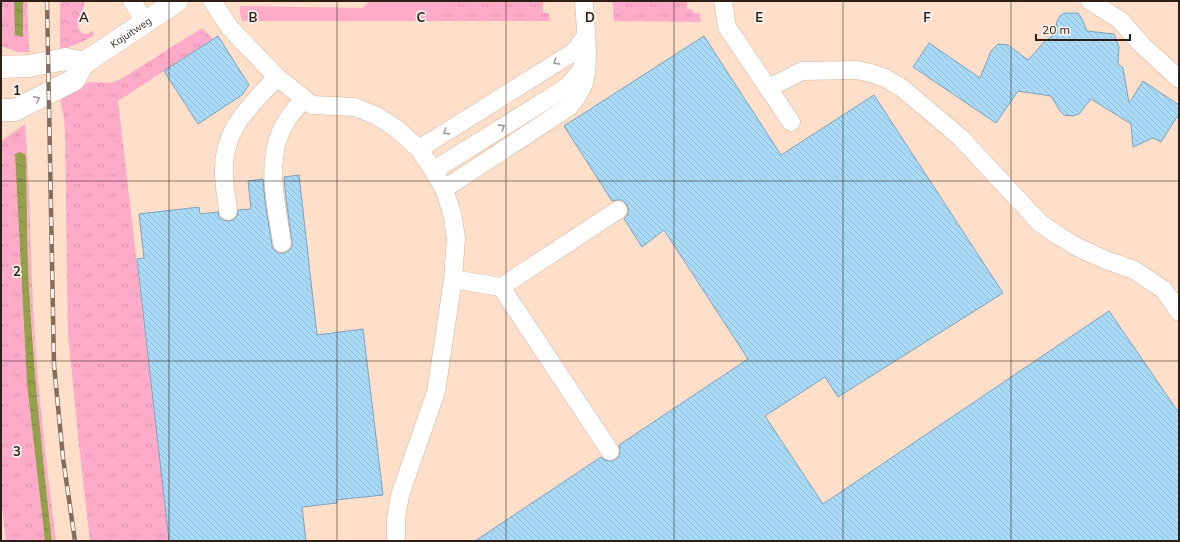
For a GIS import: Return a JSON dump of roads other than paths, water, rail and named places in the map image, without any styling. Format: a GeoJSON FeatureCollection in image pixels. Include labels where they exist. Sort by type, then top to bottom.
{"type":"FeatureCollection","features":[{"type":"Feature","properties":{"kind":"street","name":"Kajuitweg"},"geometry":{"type":"LineString","coordinates":[[1,110],[15,110],[74,80],[84,63],[177,1]]}},
{"type":"Feature","properties":{"kind":"street"},"geometry":{"type":"LineString","coordinates":[[1,67],[29,66],[66,59],[84,63]]}},
{"type":"Feature","properties":{"kind":"lane"},"geometry":{"type":"LineString","coordinates":[[132,1],[145,22]]}},
{"type":"Feature","properties":{"kind":"lane"},"geometry":{"type":"LineString","coordinates":[[212,1],[230,28],[277,77],[304,99],[312,105],[356,106],[377,116],[397,129],[419,149],[434,170],[444,189],[452,213],[456,238],[453,279],[436,392],[400,495],[396,520],[396,541]]}},
{"type":"Feature","properties":{"kind":"lane"},"geometry":{"type":"LineString","coordinates":[[444,189],[569,107],[578,96],[584,84],[586,71],[584,1]]}},
{"type":"Feature","properties":{"kind":"lane"},"geometry":{"type":"LineString","coordinates":[[722,1],[727,27],[791,122]]}},
{"type":"Feature","properties":{"kind":"lane"},"geometry":{"type":"LineString","coordinates":[[1090,1],[1120,20],[1141,44],[1179,79]]}},
{"type":"Feature","properties":{"kind":"lane"},"geometry":{"type":"LineString","coordinates":[[419,149],[572,53],[585,37]]}},
{"type":"Feature","properties":{"kind":"lane"},"geometry":{"type":"LineString","coordinates":[[434,170],[567,87],[580,72],[586,58]]}},
{"type":"Feature","properties":{"kind":"lane"},"geometry":{"type":"LineString","coordinates":[[769,88],[802,70],[857,70],[885,78],[902,88],[960,137],[1040,223],[1079,248],[1134,270],[1164,290],[1179,312]]}},
{"type":"Feature","properties":{"kind":"lane"},"geometry":{"type":"LineString","coordinates":[[228,211],[224,174],[224,156],[229,137],[238,121],[277,77]]}},
{"type":"Feature","properties":{"kind":"lane"},"geometry":{"type":"LineString","coordinates":[[282,243],[273,177],[275,149],[282,128],[304,99]]}},
{"type":"Feature","properties":{"kind":"lane"},"geometry":{"type":"LineString","coordinates":[[453,279],[501,287],[618,210]]}},
{"type":"Feature","properties":{"kind":"lane"},"geometry":{"type":"LineString","coordinates":[[501,287],[610,451]]}},
{"type":"Feature","properties":{"kind":"water"},"geometry":{"type":"Polygon","coordinates":[[[14,1],[23,1],[23,37],[15,35],[14,1]]]}},
{"type":"Feature","properties":{"kind":"water"},"geometry":{"type":"Polygon","coordinates":[[[19,152],[25,154],[26,157],[31,320],[52,541],[45,541],[27,384],[15,154],[19,152]]]}},
{"type":"Feature","properties":{"kind":"railway"},"geometry":{"type":"LineString","coordinates":[[47,1],[54,365],[63,458],[75,541]]}}]}
